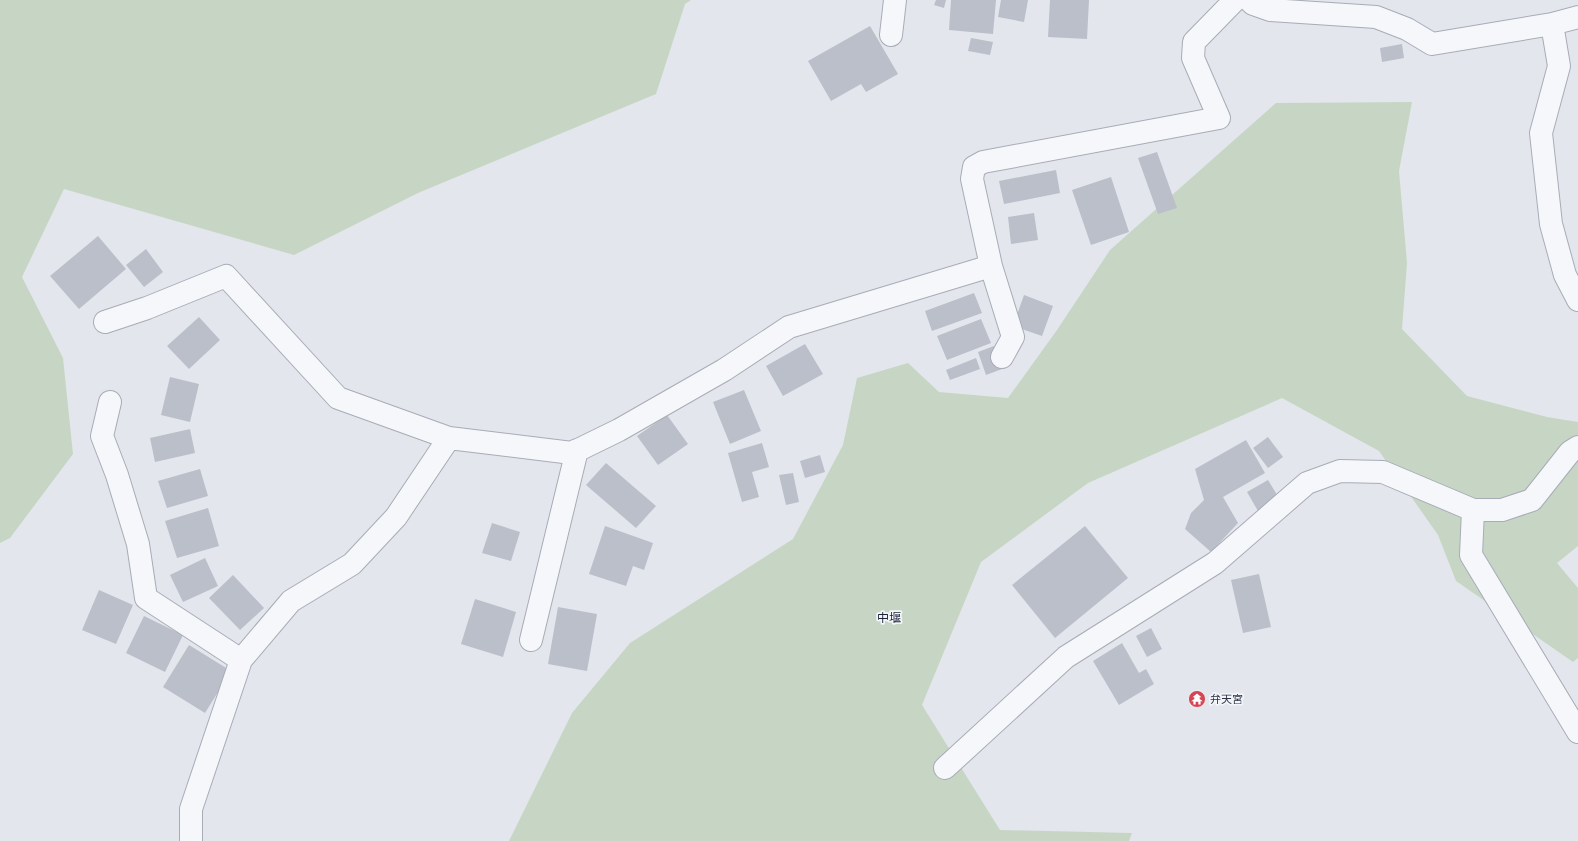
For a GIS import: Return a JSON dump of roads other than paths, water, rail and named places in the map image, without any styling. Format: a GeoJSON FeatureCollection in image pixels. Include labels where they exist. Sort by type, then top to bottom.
{"type":"FeatureCollection","features":[{"type":"Feature","properties":{"kind":"street"},"geometry":{"type":"LineString","coordinates":[[891,35],[895,0]]}},
{"type":"Feature","properties":{"kind":"street"},"geometry":{"type":"LineString","coordinates":[[1002,357],[1013,337],[991,266],[972,179],[974,167],[984,162],[1219,118],[1193,58],[1194,42],[1235,0]]}},
{"type":"Feature","properties":{"kind":"street"},"geometry":{"type":"LineString","coordinates":[[1249,0],[1253,4],[1270,10],[1376,17],[1407,29],[1432,44],[1552,24],[1578,16]]}},
{"type":"Feature","properties":{"kind":"street"},"geometry":{"type":"LineString","coordinates":[[1552,24],[1559,66],[1541,133],[1551,224],[1564,276],[1578,300]]}},
{"type":"Feature","properties":{"kind":"street"},"geometry":{"type":"LineString","coordinates":[[105,322],[147,308],[226,276],[338,398],[449,438],[572,453],[619,430],[724,370],[789,326],[991,266]]}},
{"type":"Feature","properties":{"kind":"street"},"geometry":{"type":"LineString","coordinates":[[110,402],[102,436],[117,475],[138,544],[146,598],[241,660]]}},
{"type":"Feature","properties":{"kind":"street"},"geometry":{"type":"LineString","coordinates":[[191,841],[192,809],[241,660],[290,600],[352,564],[396,517],[449,438]]}},
{"type":"Feature","properties":{"kind":"street"},"geometry":{"type":"LineString","coordinates":[[945,768],[1066,657],[1215,563],[1307,483],[1340,471],[1383,472],[1473,510],[1502,510],[1532,500],[1570,452],[1578,447]]}},
{"type":"Feature","properties":{"kind":"street"},"geometry":{"type":"LineString","coordinates":[[532,640],[577,450]]}},
{"type":"Feature","properties":{"kind":"street"},"geometry":{"type":"LineString","coordinates":[[1473,510],[1471,555],[1578,732]]}},
{"type":"Feature","properties":{"kind":"place","name":"弁天宮"},"geometry":{"type":"Point","coordinates":[1197,699]}},
{"type":"Feature","properties":{"kind":"district","name":"中堰"},"geometry":{"type":"Point","coordinates":[889,618]}}]}
